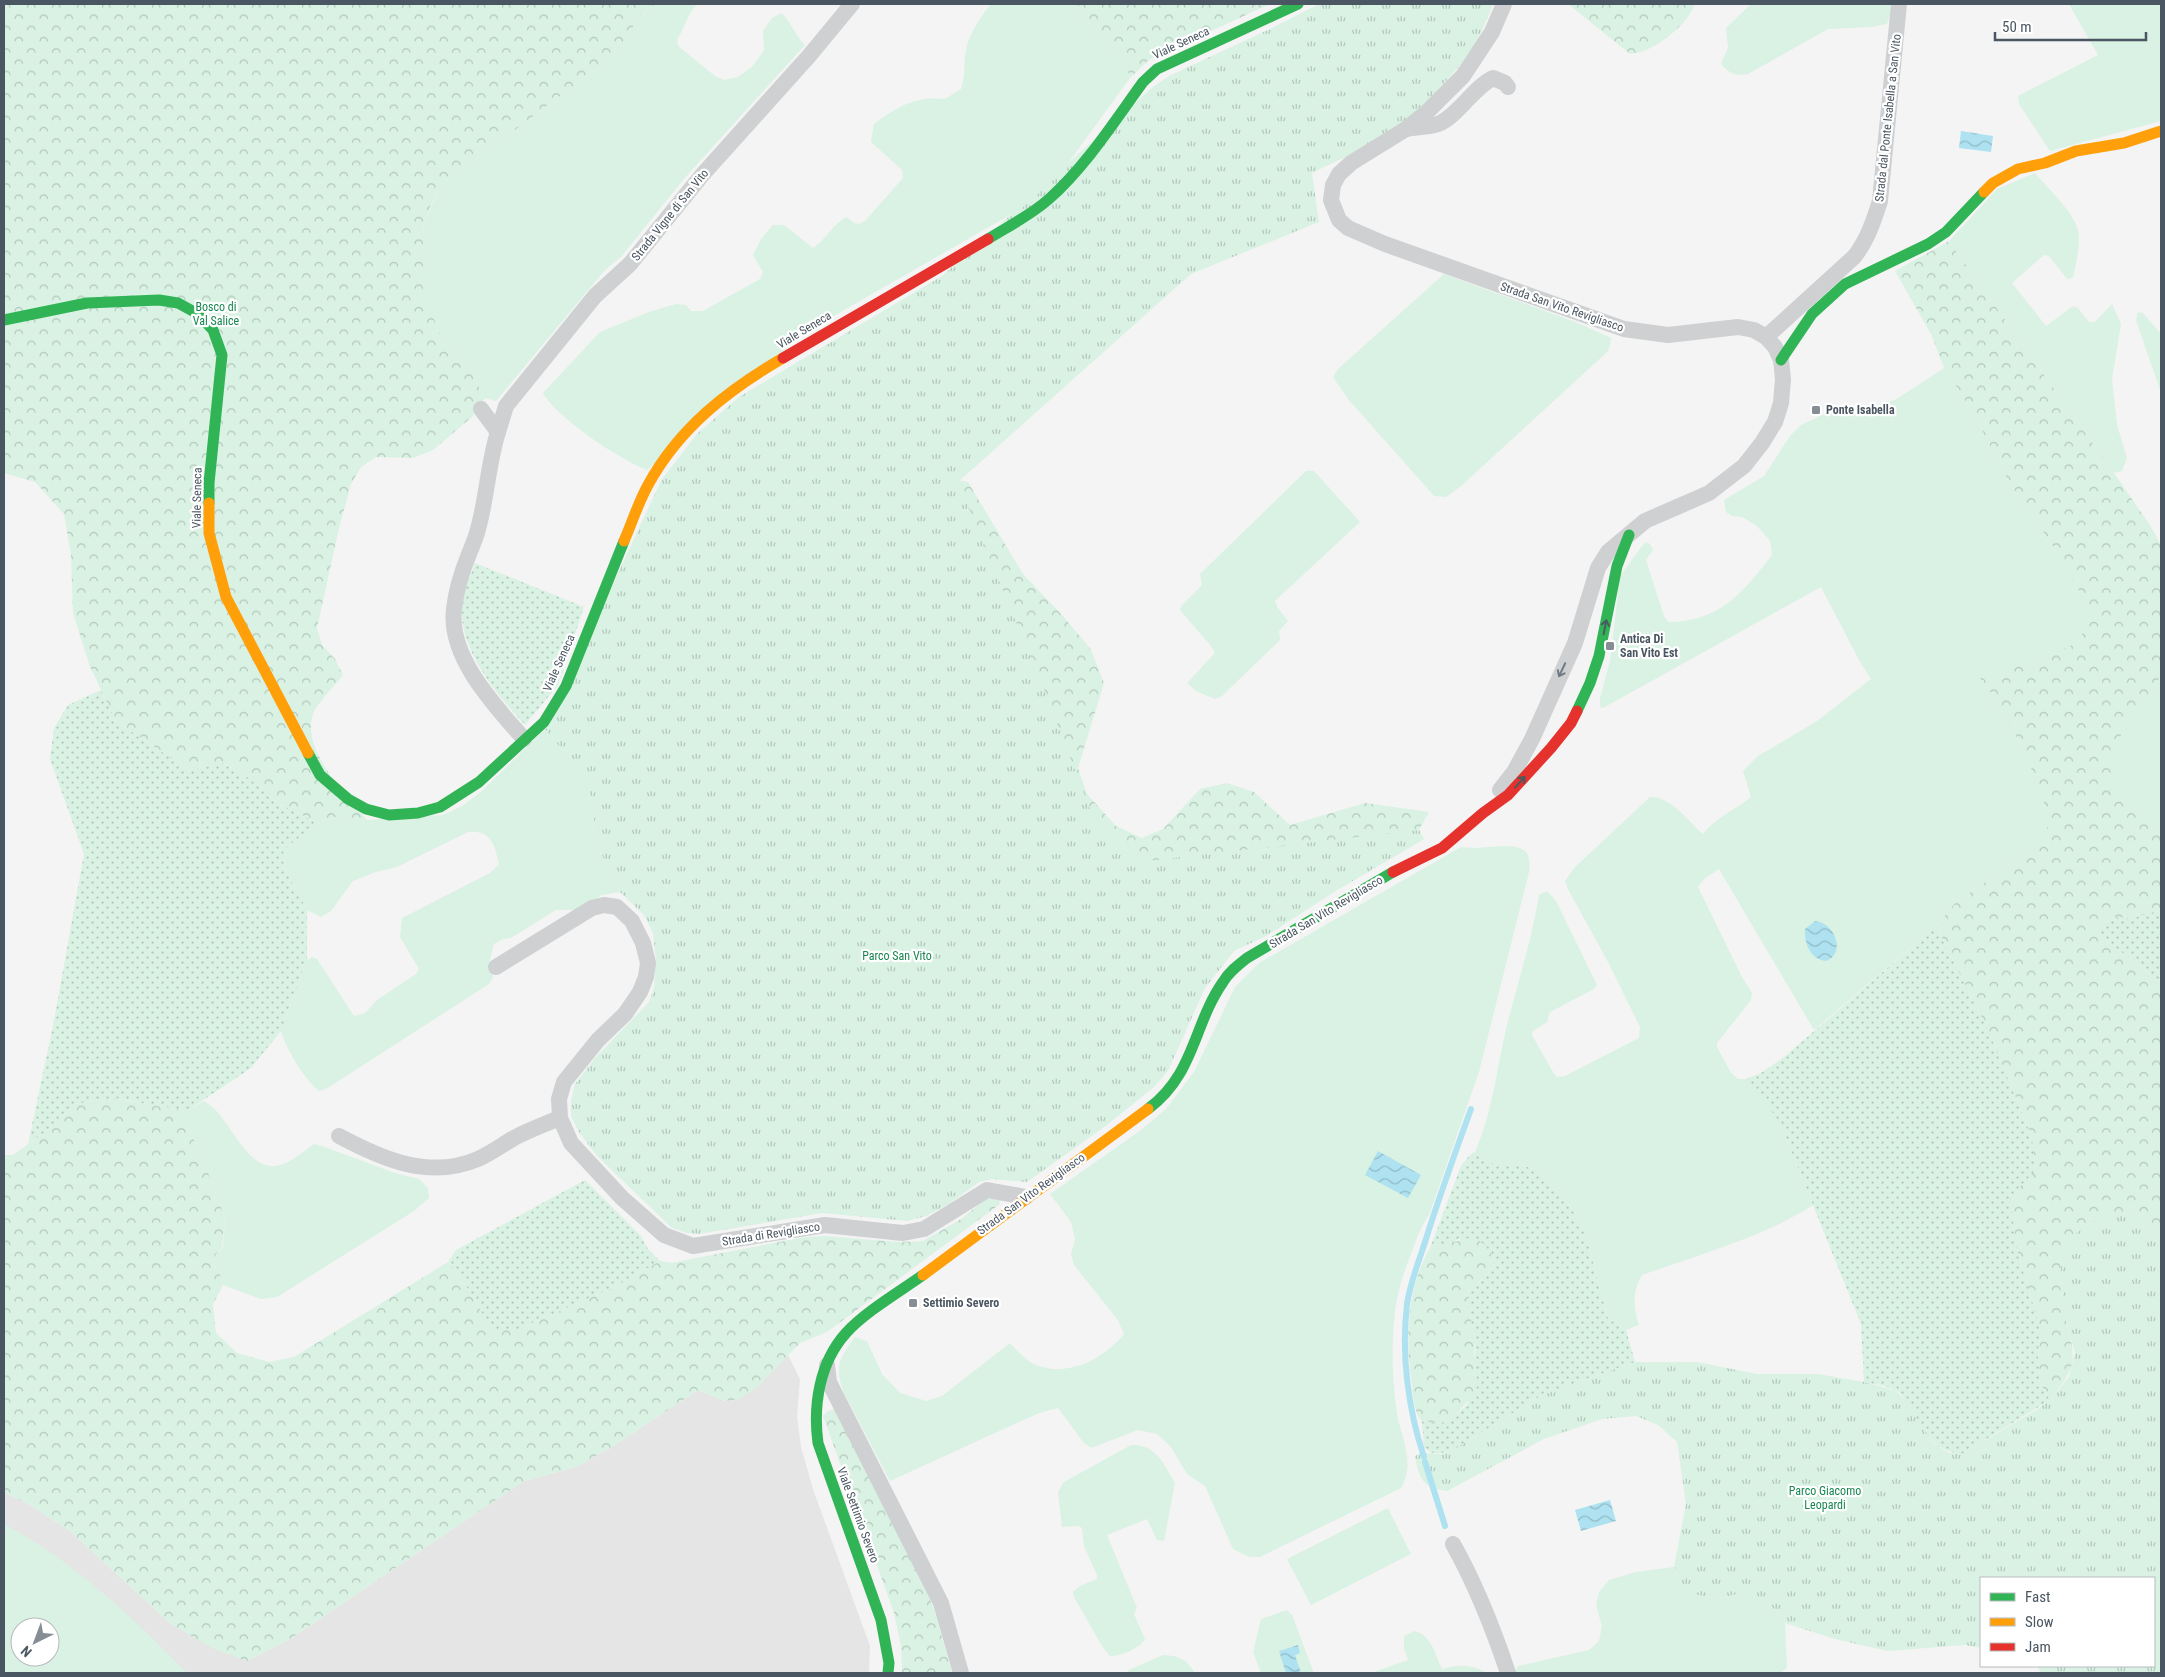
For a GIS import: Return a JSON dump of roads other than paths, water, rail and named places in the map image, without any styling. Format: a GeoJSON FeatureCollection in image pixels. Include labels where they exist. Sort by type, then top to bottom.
{"type":"FeatureCollection","features":[{"type":"Feature","properties":{"kind":"street","name":"Strada Vigne di San Vito"},"geometry":{"type":"LineString","coordinates":[[524,739],[490,701],[467,667],[455,633],[454,611],[460,582],[478,530],[488,470],[506,406],[595,296],[630,264],[703,174],[784,84],[852,4]]}},
{"type":"Feature","properties":{"kind":"street","name":"Viale Seneca"},"geometry":{"type":"LineString","coordinates":[[4,320],[86,303],[158,300],[178,302],[198,314],[213,330],[222,354],[209,483],[209,533],[226,597],[320,775],[333,787],[366,809],[389,815],[418,813],[440,807],[479,782],[544,722],[566,686],[610,574],[648,485],[683,434],[714,404],[761,372],[952,261],[1048,200],[1068,181],[1088,157],[1143,82],[1157,69],[1298,4]]}},
{"type":"Feature","properties":{"kind":"street","name":"Strada San Vito Revigliasco"},"geometry":{"type":"LineString","coordinates":[[1483,813],[1514,772],[1532,739],[1575,643],[1598,568],[1608,552],[1646,521],[1709,493],[1744,466],[1775,422],[1781,403],[1783,379],[1781,360],[1775,347],[1766,337],[1754,330],[1738,327],[1668,335],[1624,329],[1385,244],[1348,228],[1339,220],[1331,200],[1333,185],[1339,174],[1350,163],[1406,129],[1427,112],[1463,76],[1492,32],[1504,4]]}},
{"type":"Feature","properties":{"kind":"street","name":"Strada dal Ponte Isabella a San Vito"},"geometry":{"type":"LineString","coordinates":[[1766,337],[1854,257],[1862,247],[1876,216],[1880,201],[1899,4]]}},
{"type":"Feature","properties":{"kind":"street","name":"Strada San Vito Revigliasco"},"geometry":{"type":"LineString","coordinates":[[1406,129],[1440,123],[1460,107],[1485,82],[1493,78],[1505,83],[1508,88]]}},
{"type":"Feature","properties":{"kind":"street"},"geometry":{"type":"LineString","coordinates":[[1781,360],[1812,314],[1845,284],[1906,256],[1940,236],[1993,183],[2018,169],[2045,163],[2076,151],[2124,143],[2161,131]]}},
{"type":"Feature","properties":{"kind":"street"},"geometry":{"type":"LineString","coordinates":[[481,409],[498,432]]}},
{"type":"Feature","properties":{"kind":"street","name":"Strada San Vito Revigliasco"},"geometry":{"type":"LineString","coordinates":[[827,1365],[846,1333],[872,1312],[1159,1101],[1176,1082],[1188,1061],[1218,988],[1229,973],[1247,956],[1266,948],[1399,868],[1442,848],[1483,813],[1508,795],[1571,723],[1590,683],[1599,656],[1616,566],[1628,535]]}},
{"type":"Feature","properties":{"kind":"street","name":"Strada di Revigliasco"},"geometry":{"type":"LineString","coordinates":[[496,967],[592,908],[604,905],[616,907],[632,921],[643,943],[648,963],[646,977],[640,992],[624,1014],[598,1040],[564,1082],[559,1099],[560,1118],[571,1143],[622,1198],[664,1235],[693,1246],[825,1225],[903,1233],[924,1229],[987,1190],[1026,1197]]}},
{"type":"Feature","properties":{"kind":"street"},"geometry":{"type":"LineString","coordinates":[[339,1136],[395,1162],[417,1167],[446,1166],[477,1159],[514,1138],[560,1118]]}},
{"type":"Feature","properties":{"kind":"street"},"geometry":{"type":"LineString","coordinates":[[827,1365],[830,1382],[941,1603],[961,1673]]}},
{"type":"Feature","properties":{"kind":"street","name":"Viale Settimio Severo"},"geometry":{"type":"LineString","coordinates":[[827,1365],[816,1402],[815,1428],[818,1443],[881,1620],[889,1663],[888,1673]]}},
{"type":"Feature","properties":{"kind":"street"},"geometry":{"type":"LineString","coordinates":[[1454,1544],[1470,1574],[1488,1616],[1508,1673]]}},
{"type":"Feature","properties":{"kind":"water"},"geometry":{"type":"Polygon","coordinates":[[[1961,131],[1993,136],[1991,152],[1959,148],[1961,131]]]}},
{"type":"Feature","properties":{"kind":"water"},"geometry":{"type":"Polygon","coordinates":[[[1815,921],[1828,927],[1837,945],[1836,952],[1826,961],[1820,960],[1812,954],[1807,945],[1805,929],[1815,921]]]}},
{"type":"Feature","properties":{"kind":"water"},"geometry":{"type":"Polygon","coordinates":[[[1378,1151],[1421,1175],[1408,1198],[1365,1175],[1378,1151]]]}},
{"type":"Feature","properties":{"kind":"water"},"geometry":{"type":"Polygon","coordinates":[[[1610,1500],[1616,1521],[1581,1531],[1575,1510],[1610,1500]]]}},
{"type":"Feature","properties":{"kind":"water"},"geometry":{"type":"Polygon","coordinates":[[[1298,1645],[1300,1653],[1295,1655],[1301,1673],[1286,1673],[1279,1651],[1298,1645]]]}},
{"type":"Feature","properties":{"kind":"waterway"},"geometry":{"type":"LineString","coordinates":[[1424,1457],[1418,1439],[1407,1381],[1405,1342],[1407,1304],[1410,1288],[1441,1192],[1471,1109]]}},
{"type":"Feature","properties":{"kind":"waterway"},"geometry":{"type":"LineString","coordinates":[[1425,1462],[1445,1526]]}},
{"type":"Feature","properties":{"kind":"place","name":"Ponte Isabella"},"geometry":{"type":"Point","coordinates":[1816,410]}},
{"type":"Feature","properties":{"kind":"place","name":"Antica Di San Vito Est"},"geometry":{"type":"Point","coordinates":[1610,646]}},
{"type":"Feature","properties":{"kind":"place","name":"Settimio Severo"},"geometry":{"type":"Point","coordinates":[913,1303]}},
{"type":"Feature","properties":{"kind":"park label","name":"Bosco di Val Salice"},"geometry":{"type":"Point","coordinates":[216,314]}},
{"type":"Feature","properties":{"kind":"park label","name":"Parco San Vito"},"geometry":{"type":"Point","coordinates":[897,956]}},
{"type":"Feature","properties":{"kind":"park label","name":"Parco Giacomo Leopardi"},"geometry":{"type":"Point","coordinates":[1825,1498]}}]}
